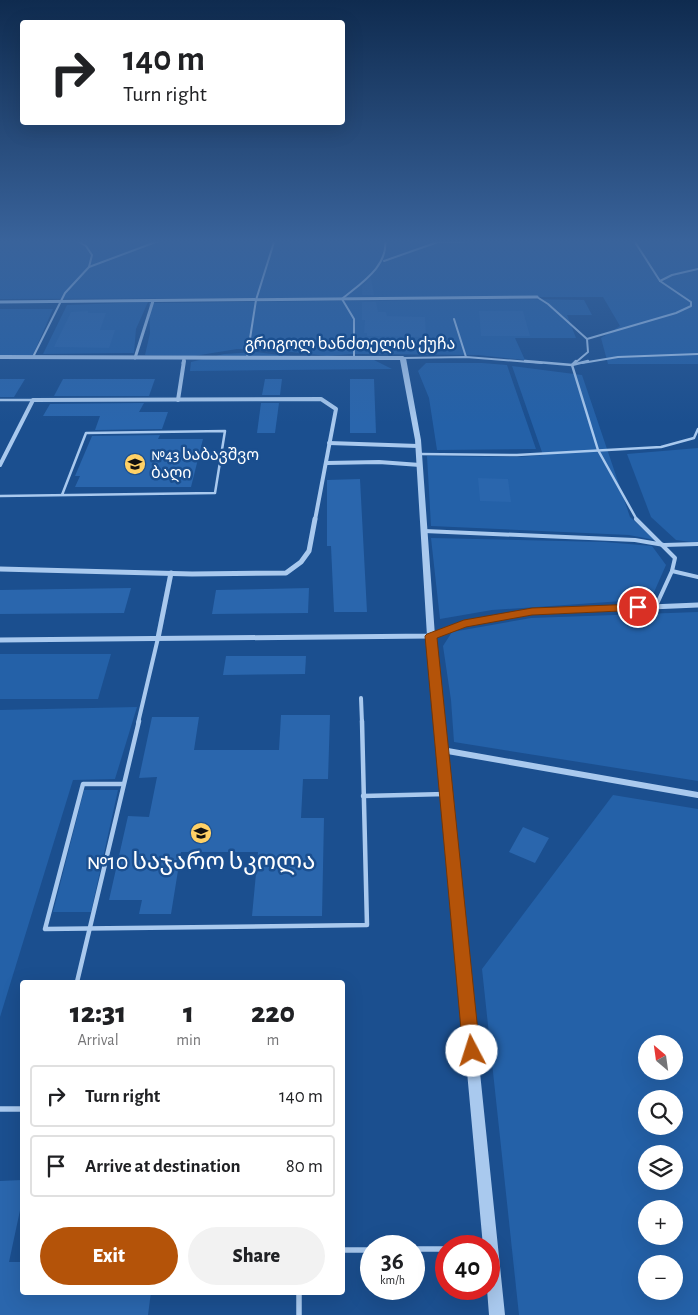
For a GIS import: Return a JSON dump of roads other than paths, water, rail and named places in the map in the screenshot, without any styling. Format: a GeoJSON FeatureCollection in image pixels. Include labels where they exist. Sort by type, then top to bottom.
{"type":"FeatureCollection","features":[{"type":"Feature","properties":{"kind":"street"},"geometry":{"type":"LineString","coordinates":[[0,302],[219,300]]}},
{"type":"Feature","properties":{"kind":"street"},"geometry":{"type":"LineString","coordinates":[[135,358],[154,301]]}},
{"type":"Feature","properties":{"kind":"street","name":"გრიგოლ ხანძთელის ქუჩა"},"geometry":{"type":"LineString","coordinates":[[0,357],[402,358]]}},
{"type":"Feature","properties":{"kind":"street"},"geometry":{"type":"LineString","coordinates":[[178,400],[184,358]]}},
{"type":"Feature","properties":{"kind":"street"},"geometry":{"type":"LineString","coordinates":[[402,358],[419,454],[431,636],[489,1235]]}},
{"type":"Feature","properties":{"kind":"street"},"geometry":{"type":"LineString","coordinates":[[0,465],[33,400],[321,399],[336,409],[310,551],[302,562],[286,573],[171,573],[0,569]]}},
{"type":"Feature","properties":{"kind":"street"},"geometry":{"type":"LineString","coordinates":[[329,443],[418,446]]}},
{"type":"Feature","properties":{"kind":"street"},"geometry":{"type":"LineString","coordinates":[[327,463],[379,462],[420,465]]}},
{"type":"Feature","properties":{"kind":"street"},"geometry":{"type":"LineString","coordinates":[[158,638],[171,573]]}},
{"type":"Feature","properties":{"kind":"street"},"geometry":{"type":"LineString","coordinates":[[0,640],[431,636],[464,623],[532,612],[698,605]]}},
{"type":"Feature","properties":{"kind":"street"},"geometry":{"type":"LineString","coordinates":[[442,750],[698,794]]}},
{"type":"Feature","properties":{"kind":"street"},"geometry":{"type":"LineString","coordinates":[[495,1300],[497,1315]]}},
{"type":"Feature","properties":{"kind":"lane"},"geometry":{"type":"LineString","coordinates":[[247,358],[256,300]]}},
{"type":"Feature","properties":{"kind":"lane"},"geometry":{"type":"LineString","coordinates":[[343,300],[354,319],[354,358]]}},
{"type":"Feature","properties":{"kind":"lane"},"geometry":{"type":"LineString","coordinates":[[542,300],[587,339],[588,352],[572,365],[598,450],[637,520],[664,545],[674,558],[672,571],[656,606]]}},
{"type":"Feature","properties":{"kind":"lane"},"geometry":{"type":"LineString","coordinates":[[587,339],[676,313],[691,306],[691,302],[689,300]]}},
{"type":"Feature","properties":{"kind":"lane"},"geometry":{"type":"LineString","coordinates":[[33,357],[61,302]]}},
{"type":"Feature","properties":{"kind":"lane"},"geometry":{"type":"LineString","coordinates":[[454,319],[466,357]]}},
{"type":"Feature","properties":{"kind":"lane","name":"გრიგოლ ხანძთელის ქუჩა"},"geometry":{"type":"LineString","coordinates":[[402,358],[466,357],[572,365],[618,357],[698,354]]}},
{"type":"Feature","properties":{"kind":"lane"},"geometry":{"type":"LineString","coordinates":[[0,400],[33,400]]}},
{"type":"Feature","properties":{"kind":"lane"},"geometry":{"type":"LineString","coordinates":[[419,454],[517,455],[661,447],[694,438],[698,429]]}},
{"type":"Feature","properties":{"kind":"lane"},"geometry":{"type":"LineString","coordinates":[[0,496],[215,493],[225,431],[86,433],[62,495]]}},
{"type":"Feature","properties":{"kind":"lane"},"geometry":{"type":"LineString","coordinates":[[424,531],[635,540],[664,545],[698,544]]}},
{"type":"Feature","properties":{"kind":"lane"},"geometry":{"type":"LineString","coordinates":[[672,571],[698,577]]}},
{"type":"Feature","properties":{"kind":"lane"},"geometry":{"type":"LineString","coordinates":[[78,980],[123,784],[145,701],[158,638]]}},
{"type":"Feature","properties":{"kind":"lane"},"geometry":{"type":"LineString","coordinates":[[123,784],[83,784],[45,929],[366,925],[361,698]]}},
{"type":"Feature","properties":{"kind":"lane"},"geometry":{"type":"LineString","coordinates":[[364,796],[446,794]]}},
{"type":"Feature","properties":{"kind":"lane"},"geometry":{"type":"LineString","coordinates":[[0,1109],[20,1109]]}},
{"type":"Feature","properties":{"kind":"lane"},"geometry":{"type":"LineString","coordinates":[[345,1250],[360,1250]]}},
{"type":"Feature","properties":{"kind":"lane"},"geometry":{"type":"LineString","coordinates":[[299,1295],[299,1315]]}},
{"type":"Feature","properties":{"kind":"place","name":"№43 საბავშვო ბაღი"},"geometry":{"type":"Point","coordinates":[135,464]}},
{"type":"Feature","properties":{"kind":"place","name":"№10 საჯარო სკოლა"},"geometry":{"type":"Point","coordinates":[201,833]}}]}
